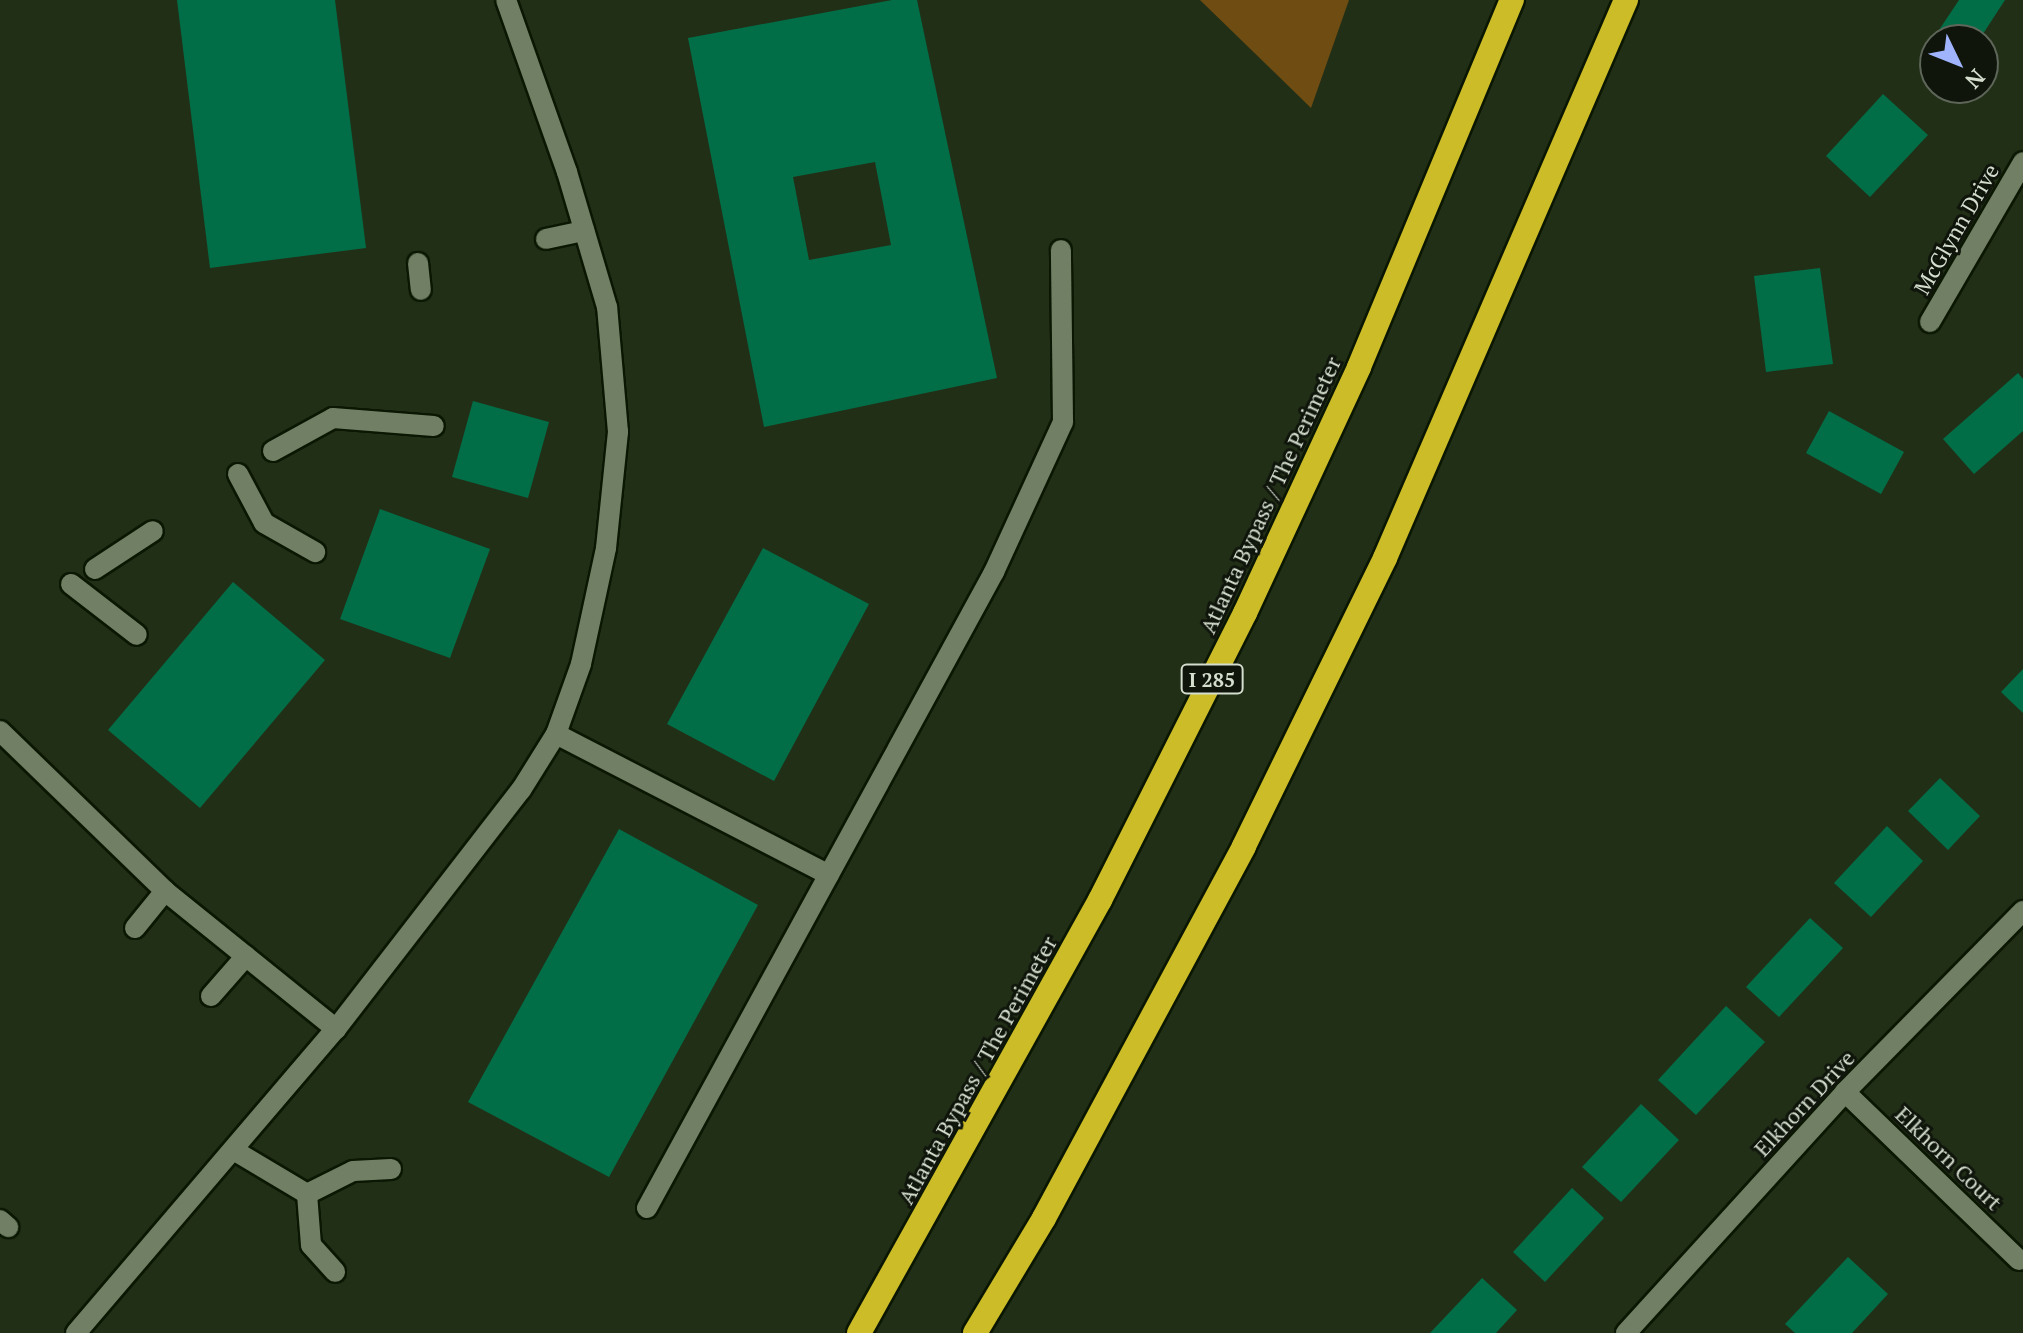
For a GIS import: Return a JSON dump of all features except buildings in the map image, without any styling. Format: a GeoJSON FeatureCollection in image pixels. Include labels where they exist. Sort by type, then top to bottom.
{"type":"FeatureCollection","features":[{"type":"Feature","properties":{"kind":"highway","name":"Atlanta Bypass / The Perimeter"},"geometry":{"type":"LineString","coordinates":[[859,1333],[1092,914],[1245,613],[1359,367],[1512,0]]}},
{"type":"Feature","properties":{"kind":"highway"},"geometry":{"type":"LineString","coordinates":[[975,1333],[1044,1218],[1244,846],[1385,558],[1626,0]]}},
{"type":"Feature","properties":{"kind":"street"},"geometry":{"type":"LineString","coordinates":[[76,1333],[235,1151],[336,1029],[521,790],[556,734],[581,664],[606,548],[618,432],[607,307],[506,0]]}},
{"type":"Feature","properties":{"kind":"street","name":"McGlynn Drive"},"geometry":{"type":"LineString","coordinates":[[1930,322],[2023,162]]}},
{"type":"Feature","properties":{"kind":"street"},"geometry":{"type":"LineString","coordinates":[[546,239],[584,231]]}},
{"type":"Feature","properties":{"kind":"street"},"geometry":{"type":"LineString","coordinates":[[647,1208],[994,572],[1063,422],[1061,250]]}},
{"type":"Feature","properties":{"kind":"street"},"geometry":{"type":"LineString","coordinates":[[418,263],[421,290]]}},
{"type":"Feature","properties":{"kind":"street"},"geometry":{"type":"LineString","coordinates":[[273,451],[333,418],[434,426]]}},
{"type":"Feature","properties":{"kind":"street"},"geometry":{"type":"LineString","coordinates":[[238,474],[264,523],[315,552]]}},
{"type":"Feature","properties":{"kind":"street"},"geometry":{"type":"LineString","coordinates":[[95,569],[153,531]]}},
{"type":"Feature","properties":{"kind":"street"},"geometry":{"type":"LineString","coordinates":[[71,584],[137,635]]}},
{"type":"Feature","properties":{"kind":"street"},"geometry":{"type":"LineString","coordinates":[[0,731],[165,891],[336,1029]]}},
{"type":"Feature","properties":{"kind":"street"},"geometry":{"type":"LineString","coordinates":[[556,734],[829,875]]}},
{"type":"Feature","properties":{"kind":"street"},"geometry":{"type":"LineString","coordinates":[[135,928],[165,891]]}},
{"type":"Feature","properties":{"kind":"street","name":"Elkhorn Drive"},"geometry":{"type":"LineString","coordinates":[[1626,1333],[1845,1092],[2023,911]]}},
{"type":"Feature","properties":{"kind":"street"},"geometry":{"type":"LineString","coordinates":[[211,996],[246,956]]}},
{"type":"Feature","properties":{"kind":"street","name":"Elkhorn Court"},"geometry":{"type":"LineString","coordinates":[[1845,1092],[2019,1260]]}},
{"type":"Feature","properties":{"kind":"street"},"geometry":{"type":"LineString","coordinates":[[235,1151],[307,1194]]}},
{"type":"Feature","properties":{"kind":"street"},"geometry":{"type":"LineString","coordinates":[[307,1194],[353,1171],[391,1169]]}},
{"type":"Feature","properties":{"kind":"street"},"geometry":{"type":"LineString","coordinates":[[307,1194],[311,1245],[335,1272]]}},
{"type":"Feature","properties":{"kind":"shaded area"},"geometry":{"type":"Polygon","coordinates":[[[1200,0],[1349,0],[1311,108],[1200,0]]]}}]}
